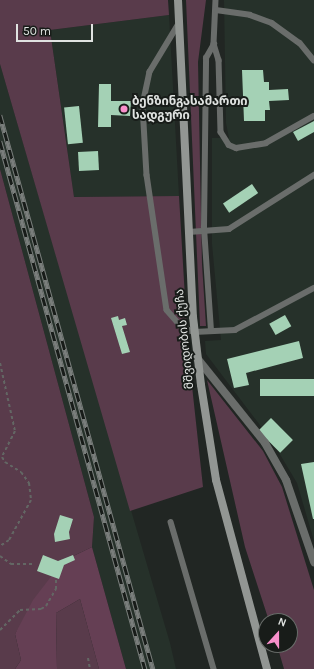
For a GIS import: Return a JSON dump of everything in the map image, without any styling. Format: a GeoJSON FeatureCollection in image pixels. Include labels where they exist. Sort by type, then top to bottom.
{"type":"FeatureCollection","features":[{"type":"Feature","properties":{"kind":"main road","name":"მშვიდობის ქუჩა"},"geometry":{"type":"LineString","coordinates":[[178,0],[194,332],[197,358],[216,480],[267,669]]}},
{"type":"Feature","properties":{"kind":"street"},"geometry":{"type":"LineString","coordinates":[[197,358],[260,437],[286,480],[314,562]]}},
{"type":"Feature","properties":{"kind":"lane"},"geometry":{"type":"LineString","coordinates":[[216,0],[214,44],[219,60],[221,132],[229,145],[236,148],[266,143],[314,116]]}},
{"type":"Feature","properties":{"kind":"lane"},"geometry":{"type":"LineString","coordinates":[[216,10],[250,15],[272,23],[300,44],[314,60]]}},
{"type":"Feature","properties":{"kind":"lane"},"geometry":{"type":"LineString","coordinates":[[180,24],[150,72],[144,106],[147,175],[167,310],[182,327],[194,332],[236,330],[314,288]]}},
{"type":"Feature","properties":{"kind":"lane"},"geometry":{"type":"LineString","coordinates":[[211,331],[204,232],[206,58],[214,44]]}},
{"type":"Feature","properties":{"kind":"lane"},"geometry":{"type":"LineString","coordinates":[[189,232],[229,229],[314,175]]}},
{"type":"Feature","properties":{"kind":"lane"},"geometry":{"type":"LineString","coordinates":[[171,522],[214,669]]}},
{"type":"Feature","properties":{"kind":"path"},"geometry":{"type":"LineString","coordinates":[[0,363],[15,431],[2,457],[5,462],[22,472],[29,483],[31,500],[9,540],[0,546]]}},
{"type":"Feature","properties":{"kind":"path"},"geometry":{"type":"LineString","coordinates":[[0,556],[11,564],[32,564]]}},
{"type":"Feature","properties":{"kind":"path"},"geometry":{"type":"LineString","coordinates":[[0,630],[20,610],[41,609],[46,606],[56,589],[56,579]]}},
{"type":"Feature","properties":{"kind":"path"},"geometry":{"type":"LineString","coordinates":[[88,658],[90,669]]}},
{"type":"Feature","properties":{"kind":"shaded area"},"geometry":{"type":"Polygon","coordinates":[[[0,0],[168,0],[169,15],[50,30],[74,197],[179,196],[188,349],[203,487],[130,511],[0,64],[0,0]]]}},
{"type":"Feature","properties":{"kind":"shaded area"},"geometry":{"type":"Polygon","coordinates":[[[186,0],[206,0],[198,62],[202,264],[206,326],[200,326],[186,0]]]}},
{"type":"Feature","properties":{"kind":"shaded area"},"geometry":{"type":"Polygon","coordinates":[[[224,0],[314,0],[314,541],[297,483],[272,441],[206,354],[205,341],[221,340],[212,244],[212,138],[229,138],[226,123],[224,0]]]}},
{"type":"Feature","properties":{"kind":"shaded area"},"geometry":{"type":"Polygon","coordinates":[[[169,15],[179,196],[74,197],[50,30],[169,15]]]}},
{"type":"Feature","properties":{"kind":"shaded area"},"geometry":{"type":"Polygon","coordinates":[[[0,64],[170,643],[176,669],[126,669],[92,547],[94,517],[0,169],[0,64]]]}},
{"type":"Feature","properties":{"kind":"shaded area"},"geometry":{"type":"Polygon","coordinates":[[[0,169],[94,517],[92,547],[63,561],[15,634],[21,660],[15,669],[0,669],[0,169]]]}},
{"type":"Feature","properties":{"kind":"shaded area"},"geometry":{"type":"Polygon","coordinates":[[[207,380],[263,451],[282,487],[314,590],[314,669],[284,669],[279,653],[298,653],[298,613],[266,613],[245,547],[207,380]]]}},
{"type":"Feature","properties":{"kind":"shaded area"},"geometry":{"type":"Polygon","coordinates":[[[92,547],[126,669],[99,669],[80,599],[56,613],[57,669],[15,669],[21,660],[15,634],[33,600],[63,561],[92,547]]]}},
{"type":"Feature","properties":{"kind":"shaded area"},"geometry":{"type":"Polygon","coordinates":[[[80,599],[99,669],[57,669],[56,613],[80,599]]]}},
{"type":"Feature","properties":{"kind":"building"},"geometry":{"type":"Polygon","coordinates":[[[242,70],[263,70],[264,82],[269,82],[269,90],[288,89],[289,100],[269,101],[270,110],[265,110],[265,121],[244,121],[242,70]]]}},
{"type":"Feature","properties":{"kind":"building"},"geometry":{"type":"Polygon","coordinates":[[[99,84],[111,84],[111,101],[131,101],[130,116],[111,115],[111,127],[98,127],[99,84]]]}},
{"type":"Feature","properties":{"kind":"building"},"geometry":{"type":"Polygon","coordinates":[[[79,106],[83,143],[68,144],[64,108],[79,106]]]}},
{"type":"Feature","properties":{"kind":"building"},"geometry":{"type":"Polygon","coordinates":[[[314,121],[314,132],[298,141],[293,132],[314,121]]]}},
{"type":"Feature","properties":{"kind":"building"},"geometry":{"type":"Polygon","coordinates":[[[98,151],[99,170],[79,171],[78,152],[98,151]]]}},
{"type":"Feature","properties":{"kind":"building"},"geometry":{"type":"Polygon","coordinates":[[[252,184],[258,193],[229,213],[223,204],[252,184]]]}},
{"type":"Feature","properties":{"kind":"building"},"geometry":{"type":"Polygon","coordinates":[[[285,315],[291,326],[276,335],[269,324],[285,315]]]}},
{"type":"Feature","properties":{"kind":"building"},"geometry":{"type":"Polygon","coordinates":[[[118,316],[119,320],[125,318],[127,325],[122,326],[130,352],[122,354],[111,318],[118,316]]]}},
{"type":"Feature","properties":{"kind":"building"},"geometry":{"type":"Polygon","coordinates":[[[299,341],[303,358],[246,373],[249,385],[234,388],[227,359],[299,341]]]}},
{"type":"Feature","properties":{"kind":"building"},"geometry":{"type":"Polygon","coordinates":[[[260,379],[314,379],[314,396],[260,396],[260,379]]]}},
{"type":"Feature","properties":{"kind":"building"},"geometry":{"type":"Polygon","coordinates":[[[271,418],[293,440],[280,453],[258,431],[271,418]]]}},
{"type":"Feature","properties":{"kind":"building"},"geometry":{"type":"Polygon","coordinates":[[[314,462],[314,519],[313,519],[301,464],[314,462]]]}},
{"type":"Feature","properties":{"kind":"building"},"geometry":{"type":"Polygon","coordinates":[[[60,515],[73,519],[69,532],[70,539],[55,542],[54,534],[60,515]]]}},
{"type":"Feature","properties":{"kind":"building"},"geometry":{"type":"Polygon","coordinates":[[[43,555],[58,561],[73,555],[75,560],[64,565],[59,579],[37,571],[43,555]]]}},
{"type":"Feature","properties":{"kind":"railway"},"geometry":{"type":"LineString","coordinates":[[0,115],[153,669]]}},
{"type":"Feature","properties":{"kind":"railway"},"geometry":{"type":"LineString","coordinates":[[0,141],[145,669]]}},
{"type":"Feature","properties":{"kind":"place","name":"ბენზინგასამართი სადგური"},"geometry":{"type":"Point","coordinates":[124,109]}}]}
